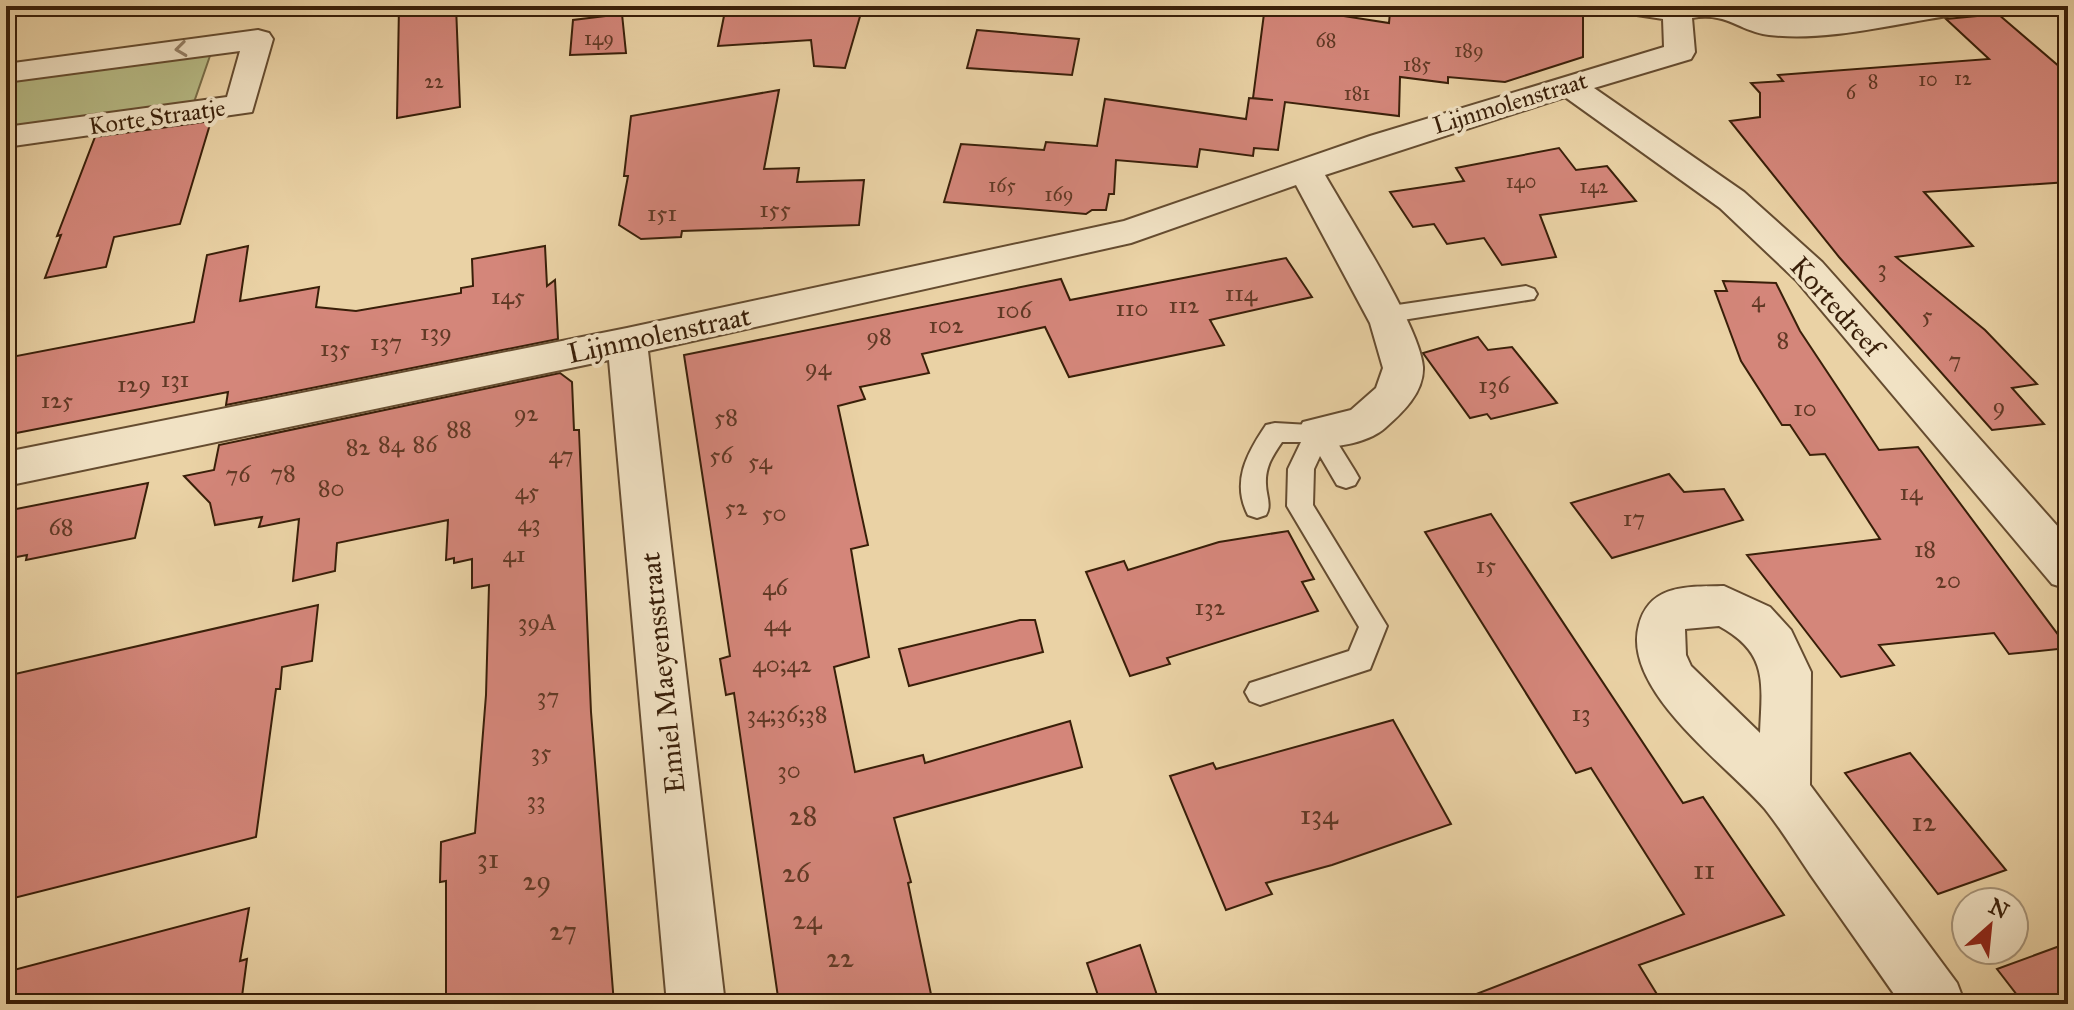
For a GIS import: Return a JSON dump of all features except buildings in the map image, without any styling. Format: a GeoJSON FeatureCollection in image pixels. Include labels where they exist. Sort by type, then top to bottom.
{"type":"FeatureCollection","features":[{"type":"Feature","properties":{"kind":"street"},"geometry":{"type":"LineString","coordinates":[[1627,6],[1692,9]]}},
{"type":"Feature","properties":{"kind":"street"},"geometry":{"type":"LineString","coordinates":[[1717,6],[1769,26],[1816,26],[1955,6]]}},
{"type":"Feature","properties":{"kind":"street","name":"Lijnmolenstraat"},"geometry":{"type":"LineString","coordinates":[[6,469],[627,342],[1131,231],[1567,84],[1680,52],[1692,9]]}},
{"type":"Feature","properties":{"kind":"street","name":"Korte Straatje"},"geometry":{"type":"LineString","coordinates":[[6,73],[258,39],[241,105],[6,137]]}},
{"type":"Feature","properties":{"kind":"street","name":"Kortedreef"},"geometry":{"type":"LineString","coordinates":[[1567,84],[1732,200],[1809,271],[2068,570]]}},
{"type":"Feature","properties":{"kind":"street"},"geometry":{"type":"LineString","coordinates":[[1305,170],[1384,315],[1403,368],[1394,396],[1363,423],[1318,433]]}},
{"type":"Feature","properties":{"kind":"street","name":"Emiel Maeyensstraat"},"geometry":{"type":"LineString","coordinates":[[627,342],[696,1004]]}},
{"type":"Feature","properties":{"kind":"street"},"geometry":{"type":"LineString","coordinates":[[1784,792],[1936,1004]]}},
{"type":"Feature","properties":{"kind":"lane"},"geometry":{"type":"LineString","coordinates":[[1384,315],[1526,294]]}},
{"type":"Feature","properties":{"kind":"lane"},"geometry":{"type":"LineString","coordinates":[[1257,508],[1250,482],[1258,456],[1275,432],[1318,433]]}},
{"type":"Feature","properties":{"kind":"lane"},"geometry":{"type":"LineString","coordinates":[[1318,433],[1346,478]]}},
{"type":"Feature","properties":{"kind":"lane"},"geometry":{"type":"LineString","coordinates":[[1260,692],[1360,660],[1373,626],[1300,506],[1301,469],[1318,433]]}},
{"type":"Feature","properties":{"kind":"green space"},"geometry":{"type":"Polygon","coordinates":[[[212,50],[193,105],[6,131],[6,78],[212,50]]]}}]}
